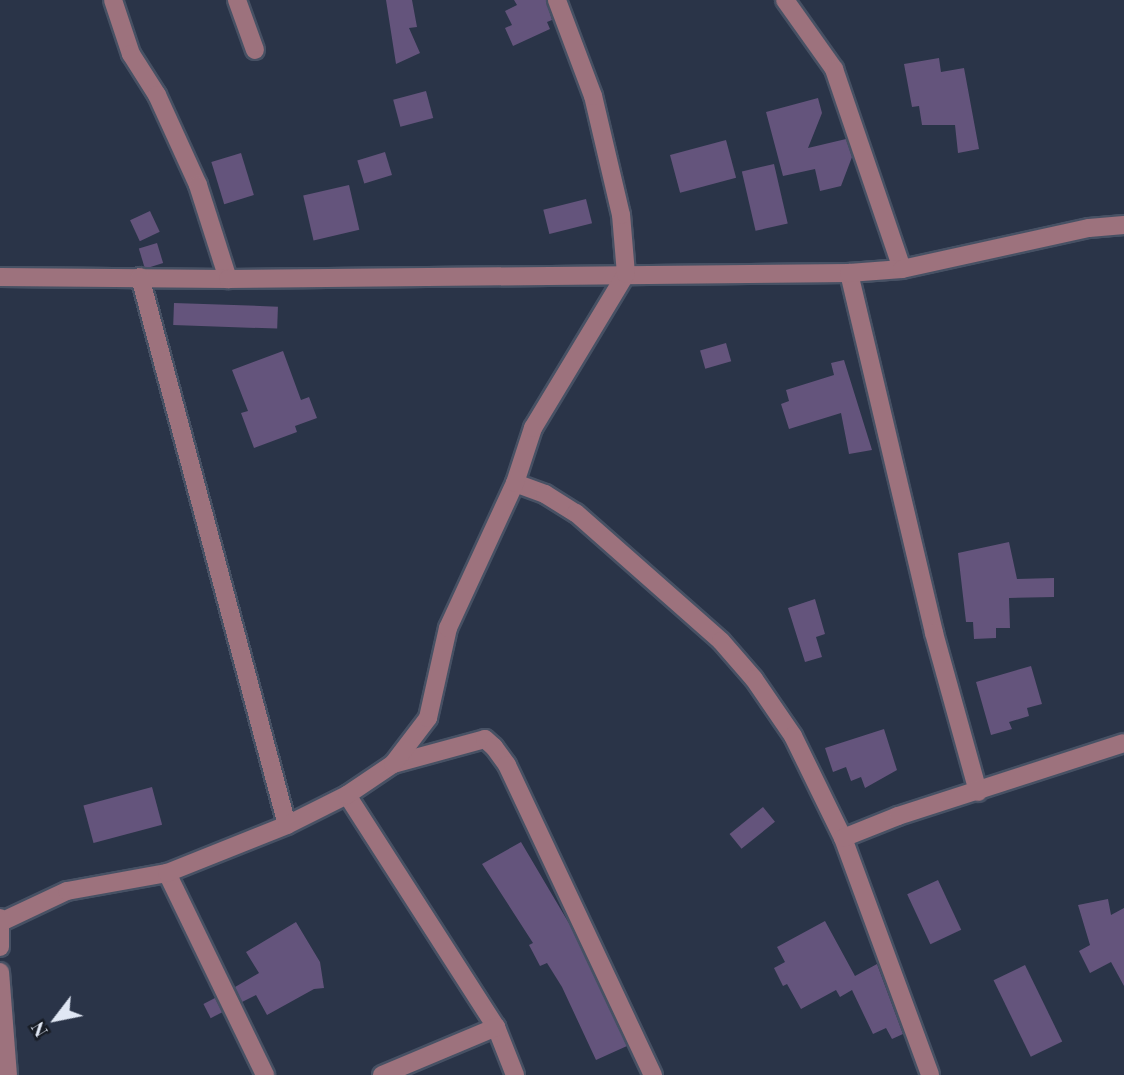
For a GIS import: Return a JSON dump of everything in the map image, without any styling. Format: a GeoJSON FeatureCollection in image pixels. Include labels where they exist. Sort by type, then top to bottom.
{"type":"FeatureCollection","features":[{"type":"Feature","properties":{"kind":"street"},"geometry":{"type":"LineString","coordinates":[[113,0],[131,54],[157,95],[198,185],[228,279]]}},
{"type":"Feature","properties":{"kind":"street"},"geometry":{"type":"LineString","coordinates":[[237,0],[255,50]]}},
{"type":"Feature","properties":{"kind":"street"},"geometry":{"type":"LineString","coordinates":[[0,947],[0,920],[67,891],[167,873],[287,825],[347,795],[393,764],[428,718],[448,628],[515,483],[533,428],[626,274],[621,215],[593,96],[558,0]]}},
{"type":"Feature","properties":{"kind":"street"},"geometry":{"type":"LineString","coordinates":[[785,0],[834,69],[902,270]]}},
{"type":"Feature","properties":{"kind":"street"},"geometry":{"type":"LineString","coordinates":[[0,277],[228,279],[849,273],[902,270],[1089,228],[1124,225]]}},
{"type":"Feature","properties":{"kind":"street"},"geometry":{"type":"LineString","coordinates":[[849,273],[934,633],[978,792]]}},
{"type":"Feature","properties":{"kind":"street"},"geometry":{"type":"LineString","coordinates":[[139,277],[287,825]]}},
{"type":"Feature","properties":{"kind":"street"},"geometry":{"type":"LineString","coordinates":[[515,483],[545,494],[576,513],[721,641],[793,736],[843,838],[930,1075]]}},
{"type":"Feature","properties":{"kind":"street"},"geometry":{"type":"LineString","coordinates":[[393,764],[485,739],[494,747],[507,765],[653,1075]]}},
{"type":"Feature","properties":{"kind":"street"},"geometry":{"type":"LineString","coordinates":[[843,838],[898,816],[1124,743]]}},
{"type":"Feature","properties":{"kind":"street"},"geometry":{"type":"LineString","coordinates":[[347,795],[496,1027],[514,1075]]}},
{"type":"Feature","properties":{"kind":"street"},"geometry":{"type":"LineString","coordinates":[[167,873],[265,1075]]}},
{"type":"Feature","properties":{"kind":"street"},"geometry":{"type":"LineString","coordinates":[[0,972],[8,1075]]}},
{"type":"Feature","properties":{"kind":"street"},"geometry":{"type":"LineString","coordinates":[[382,1075],[496,1027]]}},
{"type":"Feature","properties":{"kind":"building"},"geometry":{"type":"Polygon","coordinates":[[[386,0],[412,0],[417,27],[409,28],[420,53],[396,64],[386,0]]]}},
{"type":"Feature","properties":{"kind":"building"},"geometry":{"type":"Polygon","coordinates":[[[514,0],[546,0],[552,20],[547,22],[550,29],[513,46],[505,28],[512,25],[505,11],[517,5],[514,0]]]}},
{"type":"Feature","properties":{"kind":"building"},"geometry":{"type":"Polygon","coordinates":[[[939,58],[941,72],[964,68],[979,149],[958,153],[955,125],[922,125],[919,106],[912,107],[904,64],[939,58]]]}},
{"type":"Feature","properties":{"kind":"building"},"geometry":{"type":"Polygon","coordinates":[[[426,91],[433,118],[400,127],[393,100],[426,91]]]}},
{"type":"Feature","properties":{"kind":"building"},"geometry":{"type":"Polygon","coordinates":[[[818,98],[822,113],[808,148],[846,139],[852,157],[841,186],[820,191],[815,169],[783,176],[766,112],[818,98]]]}},
{"type":"Feature","properties":{"kind":"building"},"geometry":{"type":"Polygon","coordinates":[[[726,140],[736,178],[680,193],[670,155],[726,140]]]}},
{"type":"Feature","properties":{"kind":"building"},"geometry":{"type":"Polygon","coordinates":[[[385,152],[392,175],[364,183],[357,160],[385,152]]]}},
{"type":"Feature","properties":{"kind":"building"},"geometry":{"type":"Polygon","coordinates":[[[241,153],[254,195],[224,204],[211,162],[241,153]]]}},
{"type":"Feature","properties":{"kind":"building"},"geometry":{"type":"Polygon","coordinates":[[[774,164],[788,223],[756,231],[742,171],[774,164]]]}},
{"type":"Feature","properties":{"kind":"building"},"geometry":{"type":"Polygon","coordinates":[[[349,185],[359,230],[314,240],[303,196],[349,185]]]}},
{"type":"Feature","properties":{"kind":"building"},"geometry":{"type":"Polygon","coordinates":[[[586,199],[592,223],[549,234],[543,210],[586,199]]]}},
{"type":"Feature","properties":{"kind":"building"},"geometry":{"type":"Polygon","coordinates":[[[150,211],[160,232],[140,241],[130,220],[150,211]]]}},
{"type":"Feature","properties":{"kind":"building"},"geometry":{"type":"Polygon","coordinates":[[[157,243],[163,263],[145,269],[139,249],[157,243]]]}},
{"type":"Feature","properties":{"kind":"building"},"geometry":{"type":"Polygon","coordinates":[[[174,303],[278,307],[277,329],[173,325],[174,303]]]}},
{"type":"Feature","properties":{"kind":"building"},"geometry":{"type":"Polygon","coordinates":[[[726,343],[731,361],[705,369],[700,350],[726,343]]]}},
{"type":"Feature","properties":{"kind":"building"},"geometry":{"type":"Polygon","coordinates":[[[283,351],[301,400],[309,397],[317,418],[295,426],[297,432],[254,448],[241,413],[248,411],[232,370],[283,351]]]}},
{"type":"Feature","properties":{"kind":"building"},"geometry":{"type":"Polygon","coordinates":[[[844,360],[872,450],[849,454],[841,413],[789,429],[781,404],[789,401],[786,390],[834,375],[831,363],[844,360]]]}},
{"type":"Feature","properties":{"kind":"building"},"geometry":{"type":"Polygon","coordinates":[[[1009,542],[1017,579],[1054,578],[1054,597],[1009,598],[1010,628],[996,628],[996,638],[974,639],[973,622],[966,622],[958,553],[1009,542]]]}},
{"type":"Feature","properties":{"kind":"building"},"geometry":{"type":"Polygon","coordinates":[[[815,599],[825,634],[816,637],[822,657],[805,662],[788,608],[815,599]]]}},
{"type":"Feature","properties":{"kind":"building"},"geometry":{"type":"Polygon","coordinates":[[[1031,666],[1042,704],[1027,708],[1029,716],[1009,722],[1012,729],[991,735],[976,682],[1031,666]]]}},
{"type":"Feature","properties":{"kind":"building"},"geometry":{"type":"Polygon","coordinates":[[[884,729],[897,770],[865,788],[861,777],[851,781],[846,767],[833,772],[825,748],[884,729]]]}},
{"type":"Feature","properties":{"kind":"building"},"geometry":{"type":"Polygon","coordinates":[[[152,787],[162,825],[94,843],[83,805],[152,787]]]}},
{"type":"Feature","properties":{"kind":"building"},"geometry":{"type":"Polygon","coordinates":[[[763,807],[775,822],[742,849],[730,834],[763,807]]]}},
{"type":"Feature","properties":{"kind":"building"},"geometry":{"type":"Polygon","coordinates":[[[521,842],[570,925],[627,1046],[596,1060],[562,987],[547,963],[540,966],[529,945],[533,943],[482,864],[521,842]]]}},
{"type":"Feature","properties":{"kind":"building"},"geometry":{"type":"Polygon","coordinates":[[[938,880],[961,930],[930,944],[907,894],[938,880]]]}},
{"type":"Feature","properties":{"kind":"building"},"geometry":{"type":"Polygon","coordinates":[[[1108,899],[1111,915],[1124,908],[1124,986],[1111,962],[1090,973],[1079,951],[1090,945],[1078,905],[1108,899]]]}},
{"type":"Feature","properties":{"kind":"building"},"geometry":{"type":"Polygon","coordinates":[[[825,921],[855,976],[877,964],[903,1034],[892,1039],[886,1028],[873,1034],[852,990],[840,997],[836,990],[801,1009],[787,984],[783,986],[774,968],[785,962],[777,947],[825,921]]]}},
{"type":"Feature","properties":{"kind":"building"},"geometry":{"type":"Polygon","coordinates":[[[296,922],[320,962],[324,988],[314,989],[267,1015],[256,995],[242,1002],[235,987],[259,973],[246,952],[296,922]]]}},
{"type":"Feature","properties":{"kind":"building"},"geometry":{"type":"Polygon","coordinates":[[[1025,965],[1062,1041],[1031,1057],[994,980],[1025,965]]]}},
{"type":"Feature","properties":{"kind":"building"},"geometry":{"type":"Polygon","coordinates":[[[215,998],[222,1012],[211,1018],[203,1004],[215,998]]]}}]}
